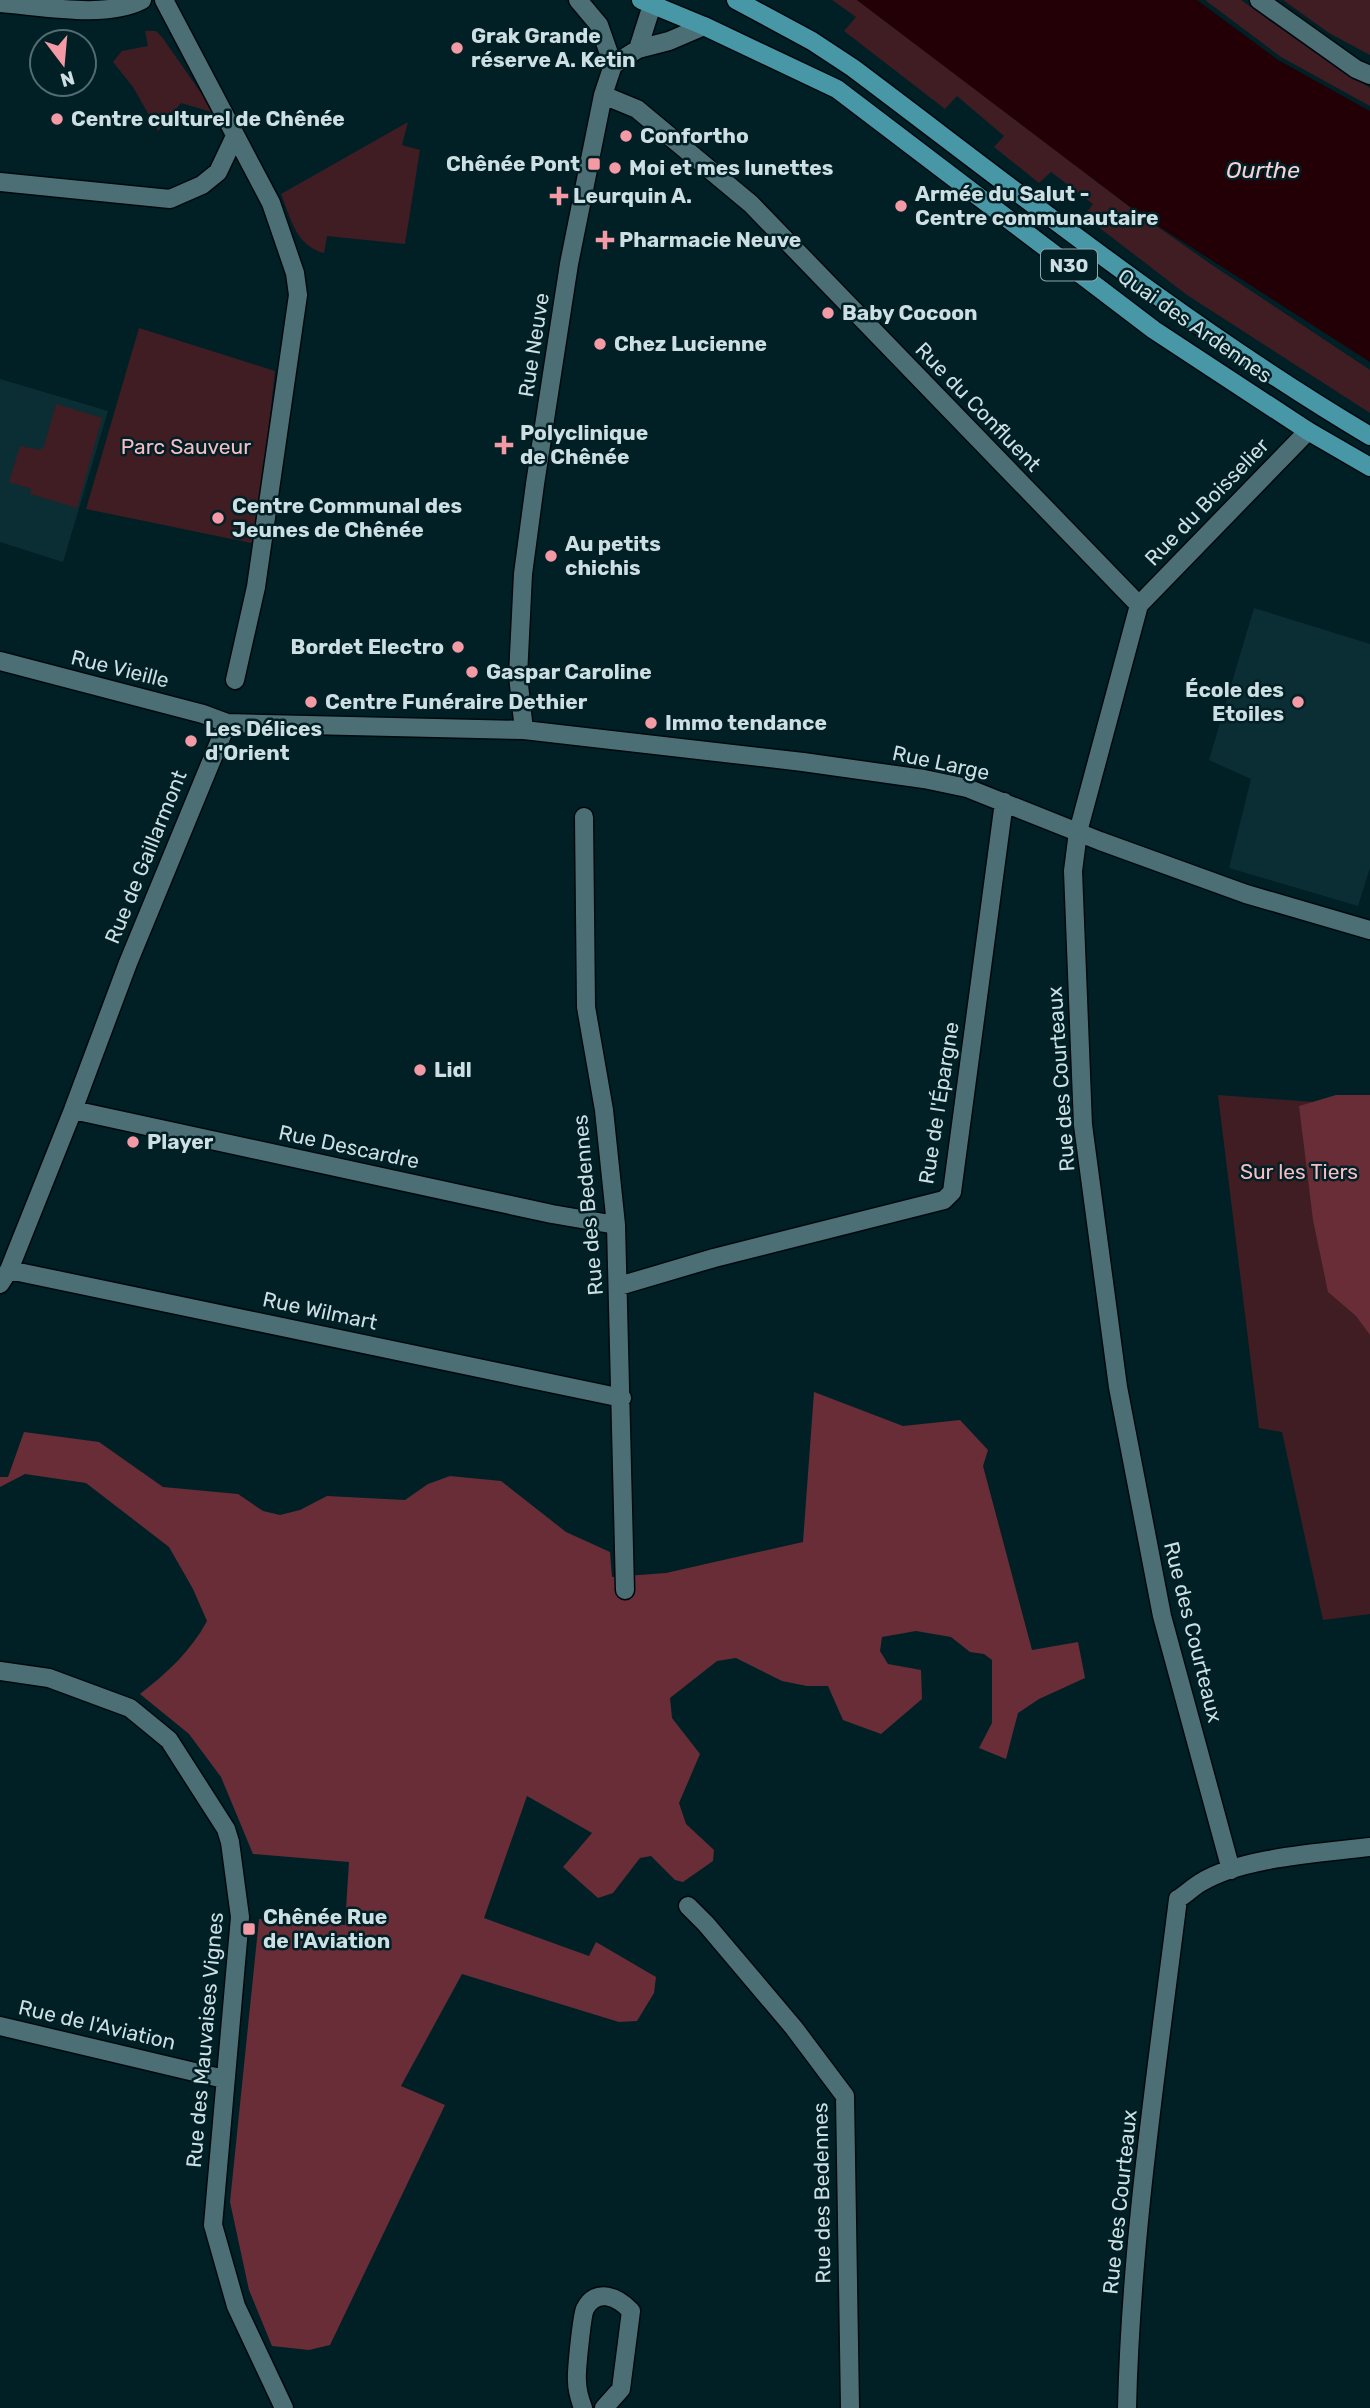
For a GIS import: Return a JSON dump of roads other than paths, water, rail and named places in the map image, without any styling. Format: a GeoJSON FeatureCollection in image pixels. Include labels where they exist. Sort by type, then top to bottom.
{"type":"FeatureCollection","features":[{"type":"Feature","properties":{"kind":"main road","name":"Quai des Ardennes"},"geometry":{"type":"LineString","coordinates":[[736,0],[812,41],[853,68],[1165,303],[1309,400],[1370,436]]}},
{"type":"Feature","properties":{"kind":"main road","name":"Quai des Ardennes"},"geometry":{"type":"LineString","coordinates":[[647,2],[836,89],[1154,330],[1308,431],[1370,467]]}},
{"type":"Feature","properties":{"kind":"street"},"geometry":{"type":"LineString","coordinates":[[0,3],[108,11],[129,7],[142,0]]}},
{"type":"Feature","properties":{"kind":"street"},"geometry":{"type":"LineString","coordinates":[[164,0],[271,203],[295,273],[298,295],[256,587],[235,680]]}},
{"type":"Feature","properties":{"kind":"street"},"geometry":{"type":"LineString","coordinates":[[578,0],[599,25],[613,65],[638,49],[669,41],[704,26]]}},
{"type":"Feature","properties":{"kind":"street"},"geometry":{"type":"LineString","coordinates":[[1259,0],[1356,69],[1370,75]]}},
{"type":"Feature","properties":{"kind":"street"},"geometry":{"type":"LineString","coordinates":[[638,49],[647,2]]}},
{"type":"Feature","properties":{"kind":"street","name":"Rue Neuve"},"geometry":{"type":"LineString","coordinates":[[524,730],[518,676],[525,562],[569,264],[603,95],[613,65]]}},
{"type":"Feature","properties":{"kind":"street","name":"Rue du Confluent"},"geometry":{"type":"LineString","coordinates":[[603,95],[637,109],[751,204],[1139,605]]}},
{"type":"Feature","properties":{"kind":"street"},"geometry":{"type":"LineString","coordinates":[[0,182],[170,199],[202,185],[218,173],[235,136]]}},
{"type":"Feature","properties":{"kind":"street","name":"Rue du Boisselier"},"geometry":{"type":"LineString","coordinates":[[1139,605],[1308,431]]}},
{"type":"Feature","properties":{"kind":"street"},"geometry":{"type":"LineString","coordinates":[[1078,832],[1139,605]]}},
{"type":"Feature","properties":{"kind":"street","name":"Rue Vieille"},"geometry":{"type":"LineString","coordinates":[[0,661],[203,714],[227,723]]}},
{"type":"Feature","properties":{"kind":"street"},"geometry":{"type":"LineString","coordinates":[[227,723],[524,730]]}},
{"type":"Feature","properties":{"kind":"street","name":"Rue de Gaillarmont"},"geometry":{"type":"LineString","coordinates":[[4,1277],[73,1110],[124,973],[227,723]]}},
{"type":"Feature","properties":{"kind":"street","name":"Rue Large"},"geometry":{"type":"LineString","coordinates":[[524,730],[803,762],[924,779],[967,788],[1246,894],[1370,930]]}},
{"type":"Feature","properties":{"kind":"street","name":"Rue de l'Épargne"},"geometry":{"type":"LineString","coordinates":[[619,1286],[714,1258],[944,1200],[952,1192],[1004,802]]}},
{"type":"Feature","properties":{"kind":"street","name":"Rue des Bedennes"},"geometry":{"type":"LineString","coordinates":[[584,817],[586,1007],[604,1110],[616,1225],[625,1590]]}},
{"type":"Feature","properties":{"kind":"street","name":"Rue des Courteaux"},"geometry":{"type":"LineString","coordinates":[[1078,832],[1073,871],[1083,1125],[1118,1387],[1162,1616],[1231,1870],[1202,1881],[1178,1899],[1148,2142],[1129,2337],[1127,2408]]}},
{"type":"Feature","properties":{"kind":"street","name":"Rue Descardre"},"geometry":{"type":"LineString","coordinates":[[73,1110],[552,1214],[616,1225]]}},
{"type":"Feature","properties":{"kind":"street","name":"Rue Wilmart"},"geometry":{"type":"LineString","coordinates":[[4,1277],[622,1398]]}},
{"type":"Feature","properties":{"kind":"street","name":"Rue des Mauvaises Vignes"},"geometry":{"type":"LineString","coordinates":[[0,1671],[48,1678],[130,1708],[169,1740],[226,1829],[240,1917],[213,2225],[236,2306],[284,2408]]}},
{"type":"Feature","properties":{"kind":"street"},"geometry":{"type":"LineString","coordinates":[[1231,1870],[1279,1858],[1370,1847]]}},
{"type":"Feature","properties":{"kind":"street","name":"Rue des Bedennes"},"geometry":{"type":"LineString","coordinates":[[688,1906],[794,2028],[845,2096],[850,2408]]}},
{"type":"Feature","properties":{"kind":"street","name":"Rue de l'Aviation"},"geometry":{"type":"LineString","coordinates":[[0,2026],[225,2078]]}},
{"type":"Feature","properties":{"kind":"street"},"geometry":{"type":"LineString","coordinates":[[583,2408],[577,2381],[585,2309],[596,2298],[606,2295],[620,2300],[631,2311],[621,2389],[604,2408]]}},
{"type":"Feature","properties":{"kind":"water","name":"Ourthe"},"geometry":{"type":"Polygon","coordinates":[[[857,0],[1197,0],[1278,60],[1370,111],[1370,362],[1138,213],[857,0]]]}},
{"type":"Feature","properties":{"kind":"place","name":"Grak Grande réserve A. Ketin"},"geometry":{"type":"Point","coordinates":[457,48]}},
{"type":"Feature","properties":{"kind":"place","name":"Centre culturel de Chênée"},"geometry":{"type":"Point","coordinates":[57,119]}},
{"type":"Feature","properties":{"kind":"place","name":"Confortho"},"geometry":{"type":"Point","coordinates":[626,136]}},
{"type":"Feature","properties":{"kind":"place","name":"Chênée Pont"},"geometry":{"type":"Point","coordinates":[594,164]}},
{"type":"Feature","properties":{"kind":"place","name":"Moi et mes lunettes"},"geometry":{"type":"Point","coordinates":[615,168]}},
{"type":"Feature","properties":{"kind":"place","name":"Leurquin A."},"geometry":{"type":"Point","coordinates":[559,196]}},
{"type":"Feature","properties":{"kind":"place","name":"Armée du Salut - Centre communautaire"},"geometry":{"type":"Point","coordinates":[901,206]}},
{"type":"Feature","properties":{"kind":"place","name":"Pharmacie Neuve"},"geometry":{"type":"Point","coordinates":[605,240]}},
{"type":"Feature","properties":{"kind":"place","name":"Baby Cocoon"},"geometry":{"type":"Point","coordinates":[828,313]}},
{"type":"Feature","properties":{"kind":"place","name":"Chez Lucienne"},"geometry":{"type":"Point","coordinates":[600,344]}},
{"type":"Feature","properties":{"kind":"place","name":"Polyclinique de Chênée"},"geometry":{"type":"Point","coordinates":[504,445]}},
{"type":"Feature","properties":{"kind":"place","name":"Centre Communal des Jeunes de Chênée"},"geometry":{"type":"Point","coordinates":[218,518]}},
{"type":"Feature","properties":{"kind":"place","name":"Au petits chichis"},"geometry":{"type":"Point","coordinates":[551,556]}},
{"type":"Feature","properties":{"kind":"place","name":"Bordet Electro"},"geometry":{"type":"Point","coordinates":[458,647]}},
{"type":"Feature","properties":{"kind":"place","name":"Gaspar Caroline"},"geometry":{"type":"Point","coordinates":[472,672]}},
{"type":"Feature","properties":{"kind":"place","name":"Centre Funéraire Dethier"},"geometry":{"type":"Point","coordinates":[311,702]}},
{"type":"Feature","properties":{"kind":"place","name":"École des Etoiles"},"geometry":{"type":"Point","coordinates":[1298,702]}},
{"type":"Feature","properties":{"kind":"place","name":"Immo tendance"},"geometry":{"type":"Point","coordinates":[651,723]}},
{"type":"Feature","properties":{"kind":"place","name":"Les Délices d'Orient"},"geometry":{"type":"Point","coordinates":[191,741]}},
{"type":"Feature","properties":{"kind":"place","name":"Lidl"},"geometry":{"type":"Point","coordinates":[420,1070]}},
{"type":"Feature","properties":{"kind":"place","name":"Player"},"geometry":{"type":"Point","coordinates":[133,1142]}},
{"type":"Feature","properties":{"kind":"place","name":"Chênée Rue de l'Aviation"},"geometry":{"type":"Point","coordinates":[249,1929]}},
{"type":"Feature","properties":{"kind":"park label","name":"Parc Sauveur"},"geometry":{"type":"Point","coordinates":[186,447]}},
{"type":"Feature","properties":{"kind":"park label","name":"Sur les Tiers"},"geometry":{"type":"Point","coordinates":[1299,1172]}}]}
